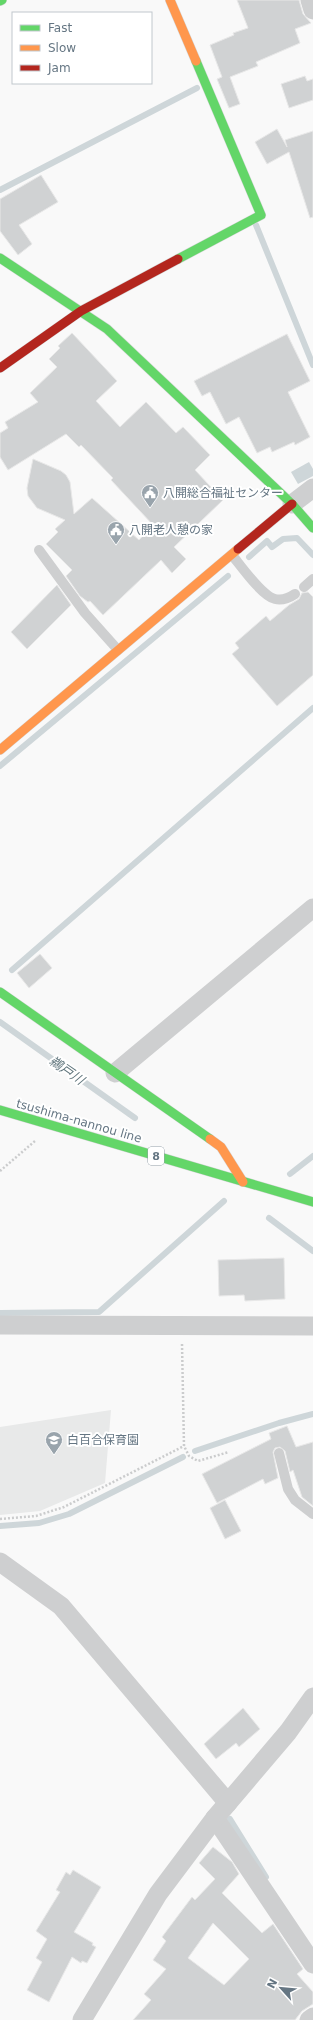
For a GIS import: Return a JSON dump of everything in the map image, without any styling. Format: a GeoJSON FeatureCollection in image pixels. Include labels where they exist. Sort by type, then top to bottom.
{"type":"FeatureCollection","features":[{"type":"Feature","properties":{"kind":"street"},"geometry":{"type":"LineString","coordinates":[[0,368],[81,311],[261,215],[170,0]]}},
{"type":"Feature","properties":{"kind":"street"},"geometry":{"type":"LineString","coordinates":[[310,0],[313,10]]}},
{"type":"Feature","properties":{"kind":"street"},"geometry":{"type":"LineString","coordinates":[[0,258],[41,287],[81,311],[107,329],[292,504],[313,528]]}},
{"type":"Feature","properties":{"kind":"street"},"geometry":{"type":"LineString","coordinates":[[0,750],[292,504],[313,488]]}},
{"type":"Feature","properties":{"kind":"street"},"geometry":{"type":"LineString","coordinates":[[115,1073],[313,908]]}},
{"type":"Feature","properties":{"kind":"street"},"geometry":{"type":"LineString","coordinates":[[0,992],[221,1147],[243,1182]]}},
{"type":"Feature","properties":{"kind":"street","name":"tsushima-nannou line"},"geometry":{"type":"LineString","coordinates":[[0,1110],[313,1202]]}},
{"type":"Feature","properties":{"kind":"street"},"geometry":{"type":"LineString","coordinates":[[0,1325],[313,1326]]}},
{"type":"Feature","properties":{"kind":"street"},"geometry":{"type":"LineString","coordinates":[[0,1562],[61,1606],[228,1803]]}},
{"type":"Feature","properties":{"kind":"street"},"geometry":{"type":"LineString","coordinates":[[82,2020],[158,1894],[228,1803],[288,1732],[313,1697]]}},
{"type":"Feature","properties":{"kind":"street"},"geometry":{"type":"LineString","coordinates":[[216,1818],[313,1964]]}},
{"type":"Feature","properties":{"kind":"street"},"geometry":{"type":"LineString","coordinates":[[309,2020],[313,2017]]}},
{"type":"Feature","properties":{"kind":"lane"},"geometry":{"type":"LineString","coordinates":[[39,550],[85,613],[118,650]]}},
{"type":"Feature","properties":{"kind":"lane"},"geometry":{"type":"LineString","coordinates":[[232,555],[265,594],[274,599],[286,599],[296,594]]}},
{"type":"Feature","properties":{"kind":"lane"},"geometry":{"type":"LineString","coordinates":[[304,586],[313,579]]}},
{"type":"Feature","properties":{"kind":"lane"},"geometry":{"type":"LineString","coordinates":[[279,1453],[288,1489],[295,1500],[313,1514]]}},
{"type":"Feature","properties":{"kind":"path"},"geometry":{"type":"LineString","coordinates":[[0,1171],[52,1126]]}},
{"type":"Feature","properties":{"kind":"path"},"geometry":{"type":"LineString","coordinates":[[181,1325],[184,1446],[189,1456],[198,1461],[229,1452]]}},
{"type":"Feature","properties":{"kind":"path"},"geometry":{"type":"LineString","coordinates":[[0,1519],[36,1516],[64,1507],[184,1446]]}},
{"type":"Feature","properties":{"kind":"shaded area"},"geometry":{"type":"Polygon","coordinates":[[[309,462],[313,469],[313,476],[298,484],[291,472],[309,462]]]}},
{"type":"Feature","properties":{"kind":"shaded area","name":"白百合保育園"},"geometry":{"type":"Polygon","coordinates":[[[111,1410],[105,1483],[40,1511],[0,1515],[0,1427],[111,1410]]]}},
{"type":"Feature","properties":{"kind":"building"},"geometry":{"type":"Polygon","coordinates":[[[237,0],[299,0],[303,14],[311,23],[295,29],[300,43],[256,62],[258,66],[230,77],[240,104],[229,108],[217,79],[222,77],[210,45],[234,35],[233,33],[248,28],[237,0]]]}},
{"type":"Feature","properties":{"kind":"building"},"geometry":{"type":"Polygon","coordinates":[[[305,76],[307,81],[313,79],[313,100],[289,108],[281,84],[305,76]]]}},
{"type":"Feature","properties":{"kind":"building"},"geometry":{"type":"Polygon","coordinates":[[[277,129],[287,147],[285,140],[313,131],[313,217],[310,218],[289,152],[267,164],[255,142],[277,129]]]}},
{"type":"Feature","properties":{"kind":"building"},"geometry":{"type":"Polygon","coordinates":[[[41,175],[58,202],[19,225],[32,244],[18,255],[0,231],[0,199],[41,175]]]}},
{"type":"Feature","properties":{"kind":"building"},"geometry":{"type":"Polygon","coordinates":[[[72,333],[117,381],[96,401],[120,427],[146,402],[176,433],[183,427],[210,455],[195,470],[223,500],[174,547],[186,559],[172,573],[161,560],[103,615],[90,601],[88,602],[80,596],[66,576],[72,570],[46,544],[58,532],[55,529],[65,520],[37,508],[28,496],[27,488],[33,459],[61,471],[66,475],[70,482],[74,514],[92,498],[139,540],[153,525],[111,480],[113,478],[81,445],[79,447],[66,434],[8,470],[0,457],[0,433],[8,428],[5,422],[38,402],[30,393],[57,367],[49,359],[60,348],[58,346],[72,333]]]}},
{"type":"Feature","properties":{"kind":"building"},"geometry":{"type":"Polygon","coordinates":[[[287,334],[310,381],[288,392],[310,437],[295,445],[294,442],[272,452],[270,447],[257,453],[239,417],[226,424],[210,392],[202,396],[194,381],[287,334]]]}},
{"type":"Feature","properties":{"kind":"building"},"geometry":{"type":"Polygon","coordinates":[[[57,585],[71,605],[27,649],[11,632],[57,585]]]}},
{"type":"Feature","properties":{"kind":"building"},"geometry":{"type":"Polygon","coordinates":[[[308,592],[313,597],[313,675],[277,706],[232,654],[239,648],[235,643],[266,616],[270,621],[289,605],[299,599],[302,593],[308,592]]]}},
{"type":"Feature","properties":{"kind":"building"},"geometry":{"type":"Polygon","coordinates":[[[40,954],[52,968],[29,988],[17,973],[40,954]]]}},
{"type":"Feature","properties":{"kind":"building"},"geometry":{"type":"Polygon","coordinates":[[[284,1258],[285,1299],[245,1301],[244,1295],[219,1296],[218,1260],[284,1258]]]}},
{"type":"Feature","properties":{"kind":"building"},"geometry":{"type":"Polygon","coordinates":[[[287,1426],[296,1447],[313,1442],[313,1506],[302,1497],[293,1470],[290,1472],[285,1451],[280,1447],[275,1448],[273,1452],[278,1478],[265,1484],[263,1479],[217,1503],[202,1474],[271,1439],[269,1433],[287,1426]]]}},
{"type":"Feature","properties":{"kind":"building"},"geometry":{"type":"Polygon","coordinates":[[[225,1500],[241,1531],[225,1539],[210,1508],[225,1500]]]}},
{"type":"Feature","properties":{"kind":"building"},"geometry":{"type":"Polygon","coordinates":[[[243,1708],[260,1729],[239,1747],[236,1743],[216,1759],[204,1744],[243,1708]]]}},
{"type":"Feature","properties":{"kind":"building"},"geometry":{"type":"Polygon","coordinates":[[[213,1847],[232,1862],[239,1874],[222,1893],[262,1933],[273,1924],[303,1969],[297,1974],[313,1992],[313,2004],[302,2011],[295,2020],[133,2020],[151,2000],[144,1994],[166,1969],[153,1960],[166,1941],[162,1937],[192,1897],[195,1900],[215,1879],[199,1863],[213,1847]],[[213,1923],[188,1958],[224,1985],[249,1959],[213,1923]]]}},
{"type":"Feature","properties":{"kind":"building"},"geometry":{"type":"Polygon","coordinates":[[[73,1870],[101,1887],[74,1932],[93,1943],[92,1945],[96,1947],[87,1963],[82,1961],[81,1963],[72,1957],[49,2002],[27,1990],[42,1962],[36,1958],[47,1939],[36,1931],[60,1892],[56,1890],[66,1872],[70,1875],[73,1870]]]}},
{"type":"Feature","properties":{"kind":"waterway"},"geometry":{"type":"LineString","coordinates":[[0,190],[197,88]]}},
{"type":"Feature","properties":{"kind":"waterway"},"geometry":{"type":"LineString","coordinates":[[256,225],[313,365]]}},
{"type":"Feature","properties":{"kind":"waterway"},"geometry":{"type":"LineString","coordinates":[[249,557],[267,541],[272,547],[283,539],[297,538],[313,555]]}},
{"type":"Feature","properties":{"kind":"waterway"},"geometry":{"type":"LineString","coordinates":[[0,766],[228,576]]}},
{"type":"Feature","properties":{"kind":"waterway"},"geometry":{"type":"LineString","coordinates":[[12,970],[313,708]]}},
{"type":"Feature","properties":{"kind":"waterway","name":"鵜戸川"},"geometry":{"type":"LineString","coordinates":[[0,1022],[135,1118]]}},
{"type":"Feature","properties":{"kind":"waterway"},"geometry":{"type":"LineString","coordinates":[[290,1174],[313,1156]]}},
{"type":"Feature","properties":{"kind":"waterway"},"geometry":{"type":"LineString","coordinates":[[0,1313],[99,1312],[224,1201]]}},
{"type":"Feature","properties":{"kind":"waterway","name":"鵜戸川"},"geometry":{"type":"LineString","coordinates":[[269,1218],[313,1251]]}},
{"type":"Feature","properties":{"kind":"waterway"},"geometry":{"type":"LineString","coordinates":[[195,1451],[279,1423],[313,1414]]}},
{"type":"Feature","properties":{"kind":"waterway"},"geometry":{"type":"LineString","coordinates":[[0,1526],[39,1523],[69,1514],[183,1457]]}},
{"type":"Feature","properties":{"kind":"waterway"},"geometry":{"type":"LineString","coordinates":[[230,1819],[266,1877]]}},
{"type":"Feature","properties":{"kind":"traffic: fast"},"geometry":{"type":"LineString","coordinates":[[178,259],[261,215],[196,61]]}},
{"type":"Feature","properties":{"kind":"traffic: fast"},"geometry":{"type":"LineString","coordinates":[[0,258],[107,329],[292,504],[313,528]]}},
{"type":"Feature","properties":{"kind":"traffic: fast"},"geometry":{"type":"LineString","coordinates":[[0,992],[210,1139]]}},
{"type":"Feature","properties":{"kind":"traffic: fast"},"geometry":{"type":"LineString","coordinates":[[0,1110],[313,1202]]}},
{"type":"Feature","properties":{"kind":"traffic: slow"},"geometry":{"type":"LineString","coordinates":[[170,0],[196,61]]}},
{"type":"Feature","properties":{"kind":"traffic: slow"},"geometry":{"type":"LineString","coordinates":[[0,750],[238,549]]}},
{"type":"Feature","properties":{"kind":"traffic: slow"},"geometry":{"type":"LineString","coordinates":[[210,1139],[221,1147],[243,1182]]}},
{"type":"Feature","properties":{"kind":"traffic: jam"},"geometry":{"type":"LineString","coordinates":[[0,368],[81,311],[178,259]]}},
{"type":"Feature","properties":{"kind":"traffic: jam"},"geometry":{"type":"LineString","coordinates":[[238,549],[292,504]]}},
{"type":"Feature","properties":{"kind":"place","name":"八開総合福祉センター"},"geometry":{"type":"Point","coordinates":[150,508]}},
{"type":"Feature","properties":{"kind":"place","name":"八開老人憩の家"},"geometry":{"type":"Point","coordinates":[116,545]}},
{"type":"Feature","properties":{"kind":"place","name":"白百合保育園"},"geometry":{"type":"Point","coordinates":[54,1455]}}]}
